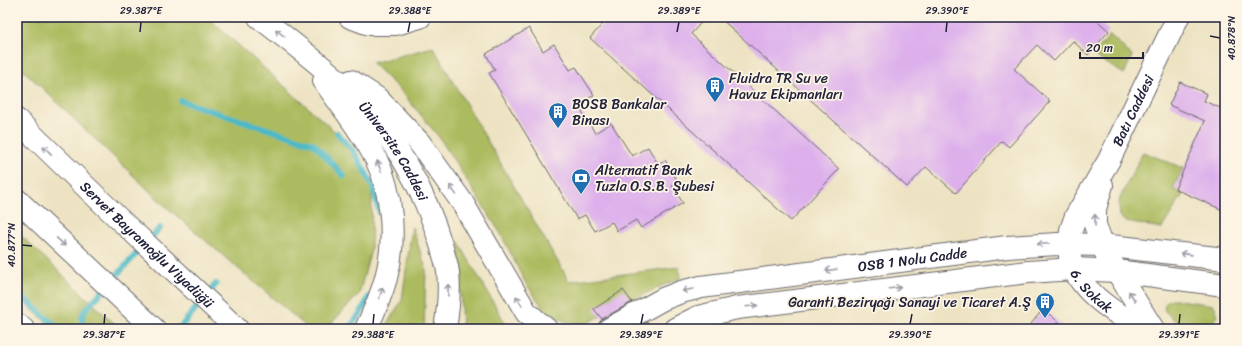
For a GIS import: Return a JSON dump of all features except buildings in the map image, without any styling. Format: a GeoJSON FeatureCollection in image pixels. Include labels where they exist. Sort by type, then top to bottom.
{"type":"FeatureCollection","features":[{"type":"Feature","properties":{"kind":"main road","name":"Üniversite Caddesi"},"geometry":{"type":"LineString","coordinates":[[259,17],[301,49],[346,89],[375,120],[397,150],[426,202],[439,237],[448,271],[448,313],[445,329]]}},
{"type":"Feature","properties":{"kind":"main road"},"geometry":{"type":"LineString","coordinates":[[350,17],[369,24],[396,24],[420,17]]}},
{"type":"Feature","properties":{"kind":"main road","name":"Batı Caddesi"},"geometry":{"type":"LineString","coordinates":[[1071,257],[1071,230],[1076,216],[1109,160],[1178,17]]}},
{"type":"Feature","properties":{"kind":"main road"},"geometry":{"type":"LineString","coordinates":[[301,49],[359,131],[377,160],[388,189],[391,221],[390,251],[386,277],[378,303],[366,329]]}},
{"type":"Feature","properties":{"kind":"main road"},"geometry":{"type":"LineString","coordinates":[[301,49],[377,98],[419,142],[462,202],[526,312],[546,329]]}},
{"type":"Feature","properties":{"kind":"main road","name":"Servet Bayramoğlu Viyadüğü"},"geometry":{"type":"LineString","coordinates":[[17,120],[75,177],[237,329]]}},
{"type":"Feature","properties":{"kind":"main road","name":"Batı Caddesi"},"geometry":{"type":"LineString","coordinates":[[1108,257],[1094,225],[1094,218],[1095,209],[1109,160]]}},
{"type":"Feature","properties":{"kind":"main road"},"geometry":{"type":"LineString","coordinates":[[17,200],[154,329]]}},
{"type":"Feature","properties":{"kind":"main road","name":"OSB 1 Nolu Cadde"},"geometry":{"type":"LineString","coordinates":[[609,329],[669,296],[681,292],[713,286],[1007,247],[1071,257],[1225,259]]}},
{"type":"Feature","properties":{"kind":"main road","name":"OSB 1 Nolu Cadde"},"geometry":{"type":"LineString","coordinates":[[677,329],[698,317],[724,319],[1028,272],[1071,257],[1108,257],[1225,285]]}},
{"type":"Feature","properties":{"kind":"main road","name":"6. Sokak"},"geometry":{"type":"LineString","coordinates":[[1071,257],[1085,285],[1096,297],[1141,329]]}},
{"type":"Feature","properties":{"kind":"main road","name":"6. Sokak"},"geometry":{"type":"LineString","coordinates":[[1108,257],[1153,329]]}},
{"type":"Feature","properties":{"kind":"main road"},"geometry":{"type":"LineString","coordinates":[[713,286],[722,291],[726,296],[724,319]]}},
{"type":"Feature","properties":{"kind":"main road"},"geometry":{"type":"LineString","coordinates":[[17,324],[23,329]]}},
{"type":"Feature","properties":{"kind":"green space"},"geometry":{"type":"Polygon","coordinates":[[[17,17],[207,17],[351,146],[372,190],[371,250],[359,294],[326,329],[309,329],[164,205],[17,64],[17,17]]]}},
{"type":"Feature","properties":{"kind":"green space"},"geometry":{"type":"Polygon","coordinates":[[[1110,35],[1132,56],[1124,74],[1093,55],[1110,35]]]}},
{"type":"Feature","properties":{"kind":"green space"},"geometry":{"type":"Polygon","coordinates":[[[433,47],[569,281],[679,267],[681,278],[659,287],[587,323],[571,323],[556,318],[544,309],[525,282],[501,234],[439,137],[401,91],[372,63],[433,47]]]}},
{"type":"Feature","properties":{"kind":"green space"},"geometry":{"type":"Polygon","coordinates":[[[1143,152],[1183,168],[1173,189],[1183,194],[1162,228],[1126,222],[1120,217],[1120,198],[1143,152]]]}},
{"type":"Feature","properties":{"kind":"green space"},"geometry":{"type":"Polygon","coordinates":[[[412,227],[426,269],[424,329],[384,329],[402,300],[412,227]]]}},
{"type":"Feature","properties":{"kind":"green space"},"geometry":{"type":"Polygon","coordinates":[[[17,232],[120,329],[54,329],[17,296],[17,232]]]}},
{"type":"Feature","properties":{"kind":"green space"},"geometry":{"type":"Polygon","coordinates":[[[458,241],[508,328],[462,329],[458,241]]]}},
{"type":"Feature","properties":{"kind":"green space"},"geometry":{"type":"Polygon","coordinates":[[[1172,299],[1214,305],[1218,316],[1211,323],[1210,329],[1184,329],[1165,311],[1164,307],[1168,301],[1172,299]]]}},
{"type":"Feature","properties":{"kind":"waterway"},"geometry":{"type":"LineString","coordinates":[[181,101],[314,144],[344,176]]}},
{"type":"Feature","properties":{"kind":"waterway"},"geometry":{"type":"LineString","coordinates":[[337,133],[354,152],[372,184],[380,213]]}},
{"type":"Feature","properties":{"kind":"waterway"},"geometry":{"type":"LineString","coordinates":[[82,329],[82,317],[85,310],[160,228]]}},
{"type":"Feature","properties":{"kind":"waterway"},"geometry":{"type":"LineString","coordinates":[[179,329],[216,284]]}},
{"type":"Feature","properties":{"kind":"waterway"},"geometry":{"type":"LineString","coordinates":[[17,292],[59,329]]}},
{"type":"Feature","properties":{"kind":"waterway"},"geometry":{"type":"LineString","coordinates":[[348,329],[360,314],[369,297]]}},
{"type":"Feature","properties":{"kind":"place","name":"Fluidra TR Su ve Havuz Ekipmanları"},"geometry":{"type":"Point","coordinates":[715,103]}},
{"type":"Feature","properties":{"kind":"place","name":"BOSB Bankalar Binası"},"geometry":{"type":"Point","coordinates":[558,129]}},
{"type":"Feature","properties":{"kind":"place","name":"Alternatif Bank Tuzla O.S.B. Şubesi"},"geometry":{"type":"Point","coordinates":[581,195]}},
{"type":"Feature","properties":{"kind":"place","name":"Garanti Beziryağı Sanayi ve Ticaret A.Ş"},"geometry":{"type":"Point","coordinates":[1045,319]}}]}
